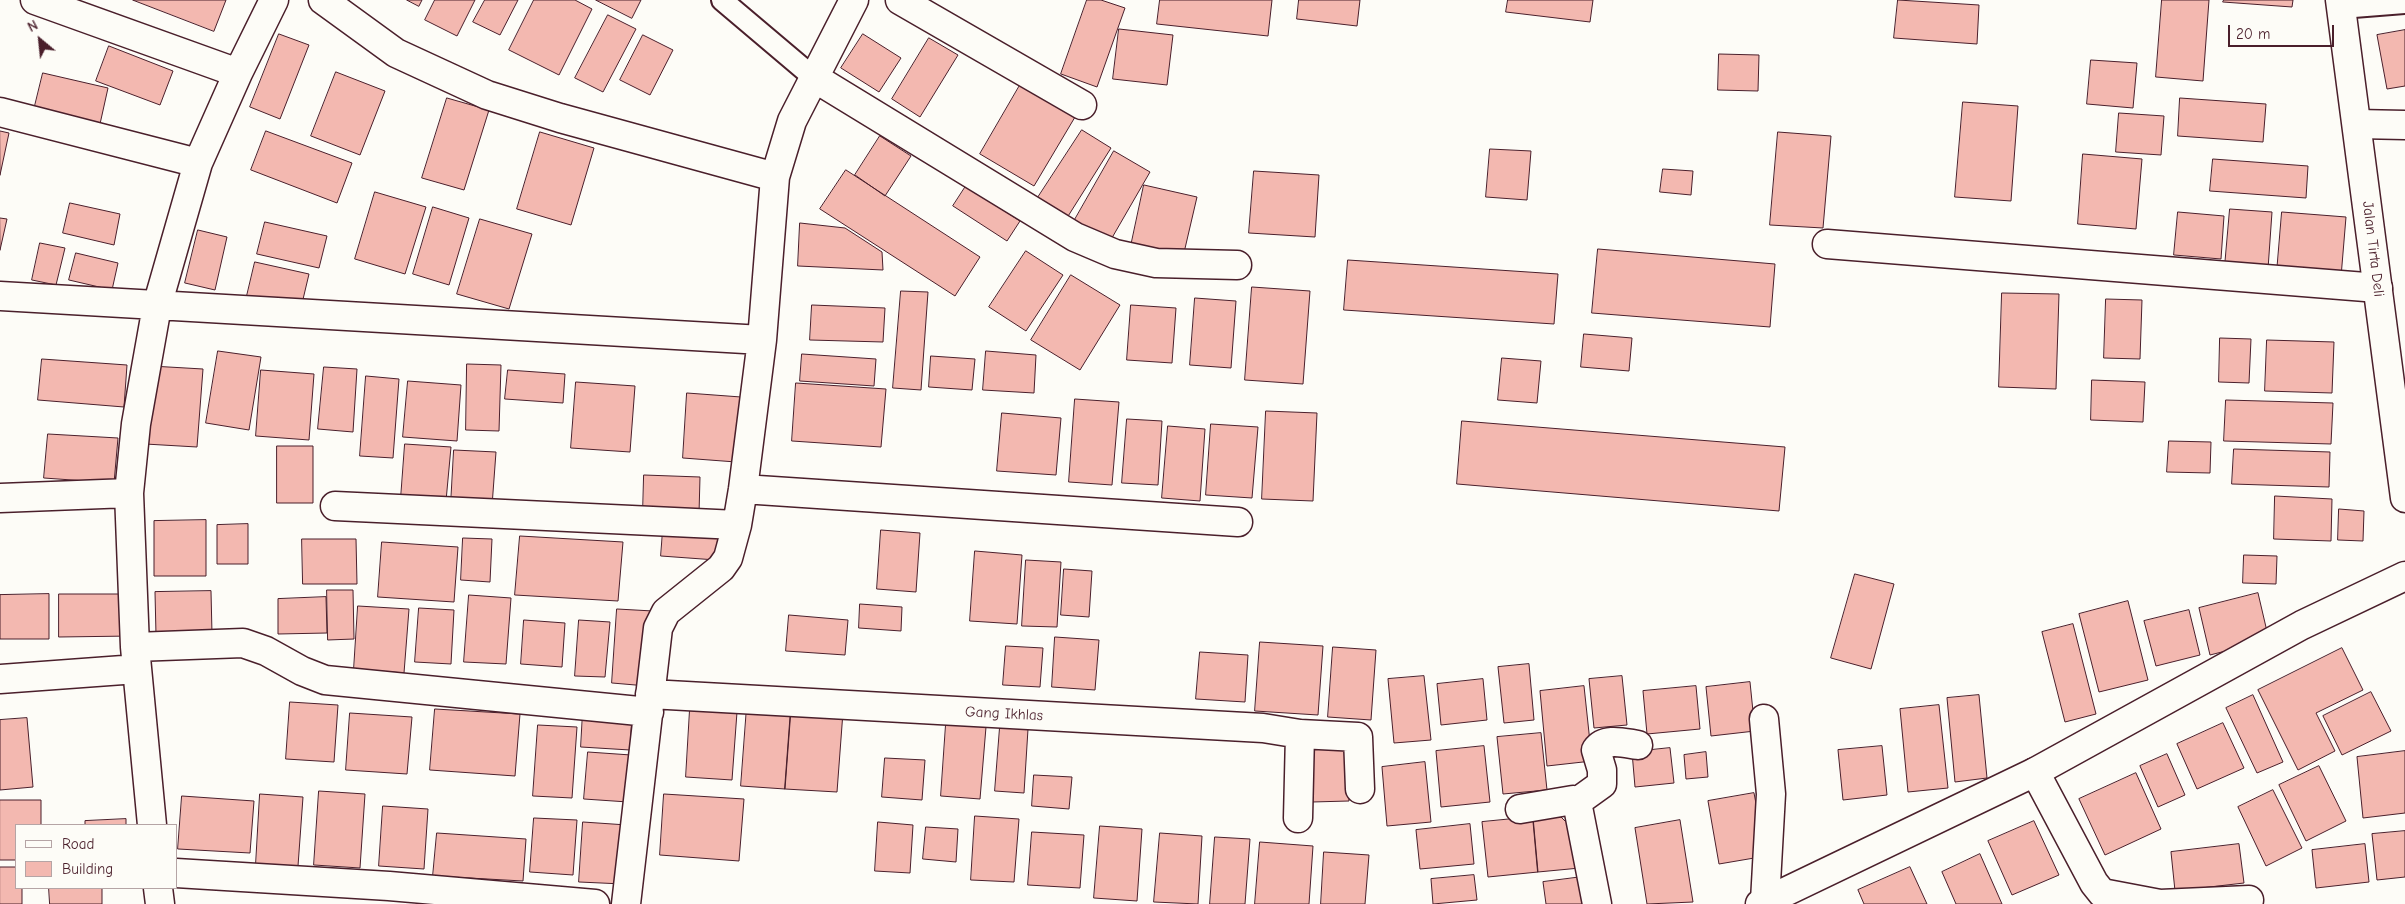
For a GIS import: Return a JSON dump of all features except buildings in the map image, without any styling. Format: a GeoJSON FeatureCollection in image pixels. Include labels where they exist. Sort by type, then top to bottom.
{"type":"FeatureCollection","features":[{"type":"Feature","properties":{"kind":"street"},"geometry":{"type":"LineString","coordinates":[[35,0],[238,73]]}},
{"type":"Feature","properties":{"kind":"street"},"geometry":{"type":"LineString","coordinates":[[152,824],[136,658],[130,493],[136,424],[157,306],[198,163],[238,73],[274,0]]}},
{"type":"Feature","properties":{"kind":"street"},"geometry":{"type":"LineString","coordinates":[[323,0],[396,53],[488,95],[560,118],[776,176]]}},
{"type":"Feature","properties":{"kind":"street"},"geometry":{"type":"LineString","coordinates":[[626,904],[658,628],[666,612],[720,568],[728,558],[737,525],[743,490],[762,340],[776,176],[792,121],[812,78],[854,0]]}},
{"type":"Feature","properties":{"kind":"street"},"geometry":{"type":"LineString","coordinates":[[900,0],[1082,105]]}},
{"type":"Feature","properties":{"kind":"street","name":"Jalan Tirta Deli"},"geometry":{"type":"LineString","coordinates":[[2340,4],[2405,498]]}},
{"type":"Feature","properties":{"kind":"street"},"geometry":{"type":"LineString","coordinates":[[812,78],[1075,237],[1115,254],[1156,263],[1237,265]]}},
{"type":"Feature","properties":{"kind":"street"},"geometry":{"type":"LineString","coordinates":[[0,112],[198,163]]}},
{"type":"Feature","properties":{"kind":"street"},"geometry":{"type":"LineString","coordinates":[[2356,124],[2405,125]]}},
{"type":"Feature","properties":{"kind":"street"},"geometry":{"type":"LineString","coordinates":[[1828,244],[2378,288]]}},
{"type":"Feature","properties":{"kind":"street"},"geometry":{"type":"LineString","coordinates":[[0,296],[762,340]]}},
{"type":"Feature","properties":{"kind":"street"},"geometry":{"type":"LineString","coordinates":[[743,490],[1238,522]]}},
{"type":"Feature","properties":{"kind":"street"},"geometry":{"type":"LineString","coordinates":[[0,498],[130,493]]}},
{"type":"Feature","properties":{"kind":"street"},"geometry":{"type":"LineString","coordinates":[[335,506],[737,525]]}},
{"type":"Feature","properties":{"kind":"street"},"geometry":{"type":"LineString","coordinates":[[1762,903],[2035,772],[2302,625],[2405,576]]}},
{"type":"Feature","properties":{"kind":"street","name":"Gang Ikhlas"},"geometry":{"type":"LineString","coordinates":[[0,679],[243,643],[266,651],[302,671],[325,680],[649,703],[1253,728],[1300,734],[1358,737],[1360,789]]}},
{"type":"Feature","properties":{"kind":"street"},"geometry":{"type":"LineString","coordinates":[[1762,903],[1771,794],[1764,719]]}},
{"type":"Feature","properties":{"kind":"street"},"geometry":{"type":"LineString","coordinates":[[1298,818],[1300,734]]}},
{"type":"Feature","properties":{"kind":"street"},"geometry":{"type":"LineString","coordinates":[[1577,802],[1602,784],[1602,770],[1596,750],[1599,745],[1605,742],[1638,745]]}},
{"type":"Feature","properties":{"kind":"street"},"geometry":{"type":"LineString","coordinates":[[2035,772],[2094,883],[2102,893],[2160,904],[2249,900]]}},
{"type":"Feature","properties":{"kind":"street"},"geometry":{"type":"LineString","coordinates":[[1520,809],[1573,800],[1577,802]]}},
{"type":"Feature","properties":{"kind":"street"},"geometry":{"type":"LineString","coordinates":[[1577,802],[1598,904]]}},
{"type":"Feature","properties":{"kind":"street"},"geometry":{"type":"LineString","coordinates":[[178,873],[389,886],[596,904]]}},
{"type":"Feature","properties":{"kind":"street"},"geometry":{"type":"LineString","coordinates":[[158,889],[160,904]]}},
{"type":"Feature","properties":{"kind":"lane"},"geometry":{"type":"LineString","coordinates":[[722,0],[812,78]]}},
{"type":"Feature","properties":{"kind":"lane"},"geometry":{"type":"LineString","coordinates":[[2340,4],[2405,3]]}}]}
